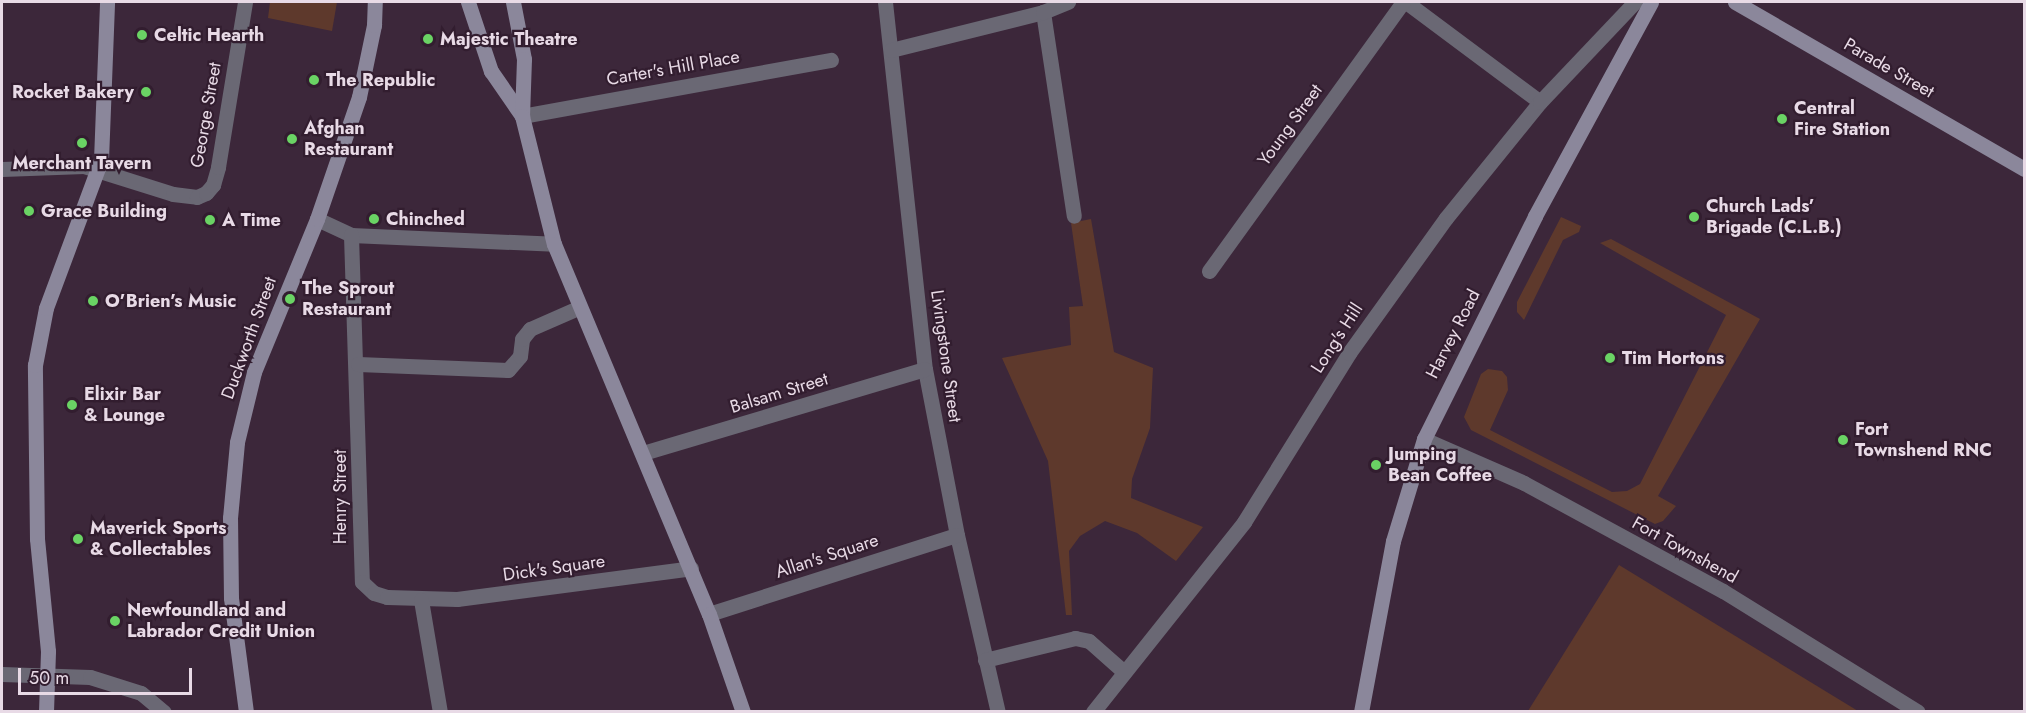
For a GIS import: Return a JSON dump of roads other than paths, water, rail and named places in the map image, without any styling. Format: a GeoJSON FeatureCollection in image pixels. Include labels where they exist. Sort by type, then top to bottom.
{"type":"FeatureCollection","features":[{"type":"Feature","properties":{"kind":"street"},"geometry":{"type":"LineString","coordinates":[[46,711],[47,675],[33,453],[35,365],[46,308],[99,168],[107,2]]}},
{"type":"Feature","properties":{"kind":"street","name":"George Street"},"geometry":{"type":"LineString","coordinates":[[99,168],[122,180],[185,196],[197,197],[213,185],[244,2]]}},
{"type":"Feature","properties":{"kind":"street","name":"Duckworth Street"},"geometry":{"type":"LineString","coordinates":[[246,711],[231,598],[230,518],[237,442],[254,372],[317,219],[359,98],[374,26],[375,2]]}},
{"type":"Feature","properties":{"kind":"street","name":"Duckworth Street"},"geometry":{"type":"LineString","coordinates":[[374,26],[385,2]]}},
{"type":"Feature","properties":{"kind":"street"},"geometry":{"type":"LineString","coordinates":[[468,2],[491,71],[522,116]]}},
{"type":"Feature","properties":{"kind":"street"},"geometry":{"type":"LineString","coordinates":[[513,2],[524,58],[522,116],[554,244],[578,308],[643,453],[710,614],[741,711]]}},
{"type":"Feature","properties":{"kind":"street","name":"Livingstone Street"},"geometry":{"type":"LineString","coordinates":[[885,2],[926,369],[957,535],[998,711]]}},
{"type":"Feature","properties":{"kind":"street"},"geometry":{"type":"LineString","coordinates":[[891,50],[1043,12],[1068,2]]}},
{"type":"Feature","properties":{"kind":"street"},"geometry":{"type":"LineString","coordinates":[[1405,2],[1540,102]]}},
{"type":"Feature","properties":{"kind":"street","name":"Young Street"},"geometry":{"type":"LineString","coordinates":[[1209,271],[1405,2]]}},
{"type":"Feature","properties":{"kind":"street","name":"Long's Hill"},"geometry":{"type":"LineString","coordinates":[[1093,711],[1244,522],[1393,289],[1540,102],[1635,2]]}},
{"type":"Feature","properties":{"kind":"street","name":"Harvey Road"},"geometry":{"type":"LineString","coordinates":[[1361,711],[1393,541],[1424,440],[1535,216],[1651,2]]}},
{"type":"Feature","properties":{"kind":"street","name":"Parade Street"},"geometry":{"type":"LineString","coordinates":[[1734,2],[2025,169]]}},
{"type":"Feature","properties":{"kind":"street"},"geometry":{"type":"LineString","coordinates":[[1043,12],[1074,216]]}},
{"type":"Feature","properties":{"kind":"street","name":"Carter's Hill Place"},"geometry":{"type":"LineString","coordinates":[[522,116],[831,60]]}},
{"type":"Feature","properties":{"kind":"street"},"geometry":{"type":"LineString","coordinates":[[2,169],[99,168]]}},
{"type":"Feature","properties":{"kind":"street"},"geometry":{"type":"LineString","coordinates":[[317,219],[351,235],[554,244]]}},
{"type":"Feature","properties":{"kind":"street","name":"Henry Street"},"geometry":{"type":"LineString","coordinates":[[351,235],[358,364],[363,582],[374,593],[387,597],[421,600]]}},
{"type":"Feature","properties":{"kind":"street"},"geometry":{"type":"LineString","coordinates":[[358,364],[508,369],[520,356],[522,339],[530,329],[578,308]]}},
{"type":"Feature","properties":{"kind":"street","name":"Balsam Street"},"geometry":{"type":"LineString","coordinates":[[643,453],[926,369]]}},
{"type":"Feature","properties":{"kind":"street","name":"Fort Townshend"},"geometry":{"type":"LineString","coordinates":[[1424,440],[1524,483],[1723,591],[1918,711]]}},
{"type":"Feature","properties":{"kind":"street","name":"Allan's Square"},"geometry":{"type":"LineString","coordinates":[[710,614],[957,535]]}},
{"type":"Feature","properties":{"kind":"street","name":"Dick's Square"},"geometry":{"type":"LineString","coordinates":[[421,600],[499,595],[691,568]]}},
{"type":"Feature","properties":{"kind":"street"},"geometry":{"type":"LineString","coordinates":[[421,600],[440,711]]}},
{"type":"Feature","properties":{"kind":"street"},"geometry":{"type":"LineString","coordinates":[[985,660],[1076,638],[1089,641],[1124,672]]}},
{"type":"Feature","properties":{"kind":"street"},"geometry":{"type":"LineString","coordinates":[[2,674],[90,677],[120,684],[155,702],[164,711]]}},
{"type":"Feature","properties":{"kind":"place","name":"Celtic Hearth"},"geometry":{"type":"Point","coordinates":[142,35]}},
{"type":"Feature","properties":{"kind":"place","name":"Majestic Theatre"},"geometry":{"type":"Point","coordinates":[428,39]}},
{"type":"Feature","properties":{"kind":"place","name":"The Republic"},"geometry":{"type":"Point","coordinates":[314,80]}},
{"type":"Feature","properties":{"kind":"place","name":"Rocket Bakery"},"geometry":{"type":"Point","coordinates":[146,92]}},
{"type":"Feature","properties":{"kind":"place","name":"Central Fire Station"},"geometry":{"type":"Point","coordinates":[1782,119]}},
{"type":"Feature","properties":{"kind":"place","name":"Afghan Restaurant"},"geometry":{"type":"Point","coordinates":[292,139]}},
{"type":"Feature","properties":{"kind":"place","name":"Merchant Tavern"},"geometry":{"type":"Point","coordinates":[82,143]}},
{"type":"Feature","properties":{"kind":"place","name":"Grace Building"},"geometry":{"type":"Point","coordinates":[29,211]}},
{"type":"Feature","properties":{"kind":"place","name":"Church Lads’ Brigade (C.L.B.)"},"geometry":{"type":"Point","coordinates":[1694,217]}},
{"type":"Feature","properties":{"kind":"place","name":"Chinched"},"geometry":{"type":"Point","coordinates":[374,219]}},
{"type":"Feature","properties":{"kind":"place","name":"A Time"},"geometry":{"type":"Point","coordinates":[210,220]}},
{"type":"Feature","properties":{"kind":"place","name":"The Sprout Restaurant"},"geometry":{"type":"Point","coordinates":[290,299]}},
{"type":"Feature","properties":{"kind":"place","name":"O’Brien’s Music"},"geometry":{"type":"Point","coordinates":[93,301]}},
{"type":"Feature","properties":{"kind":"place","name":"Tim Hortons"},"geometry":{"type":"Point","coordinates":[1610,358]}},
{"type":"Feature","properties":{"kind":"place","name":"Elixir Bar & Lounge"},"geometry":{"type":"Point","coordinates":[72,405]}},
{"type":"Feature","properties":{"kind":"place","name":"Fort Townshend RNC"},"geometry":{"type":"Point","coordinates":[1843,440]}},
{"type":"Feature","properties":{"kind":"place","name":"Jumping Bean Coffee"},"geometry":{"type":"Point","coordinates":[1376,465]}},
{"type":"Feature","properties":{"kind":"place","name":"Maverick Sports & Collectables"},"geometry":{"type":"Point","coordinates":[78,539]}},
{"type":"Feature","properties":{"kind":"place","name":"Newfoundland and Labrador Credit Union"},"geometry":{"type":"Point","coordinates":[115,621]}}]}
